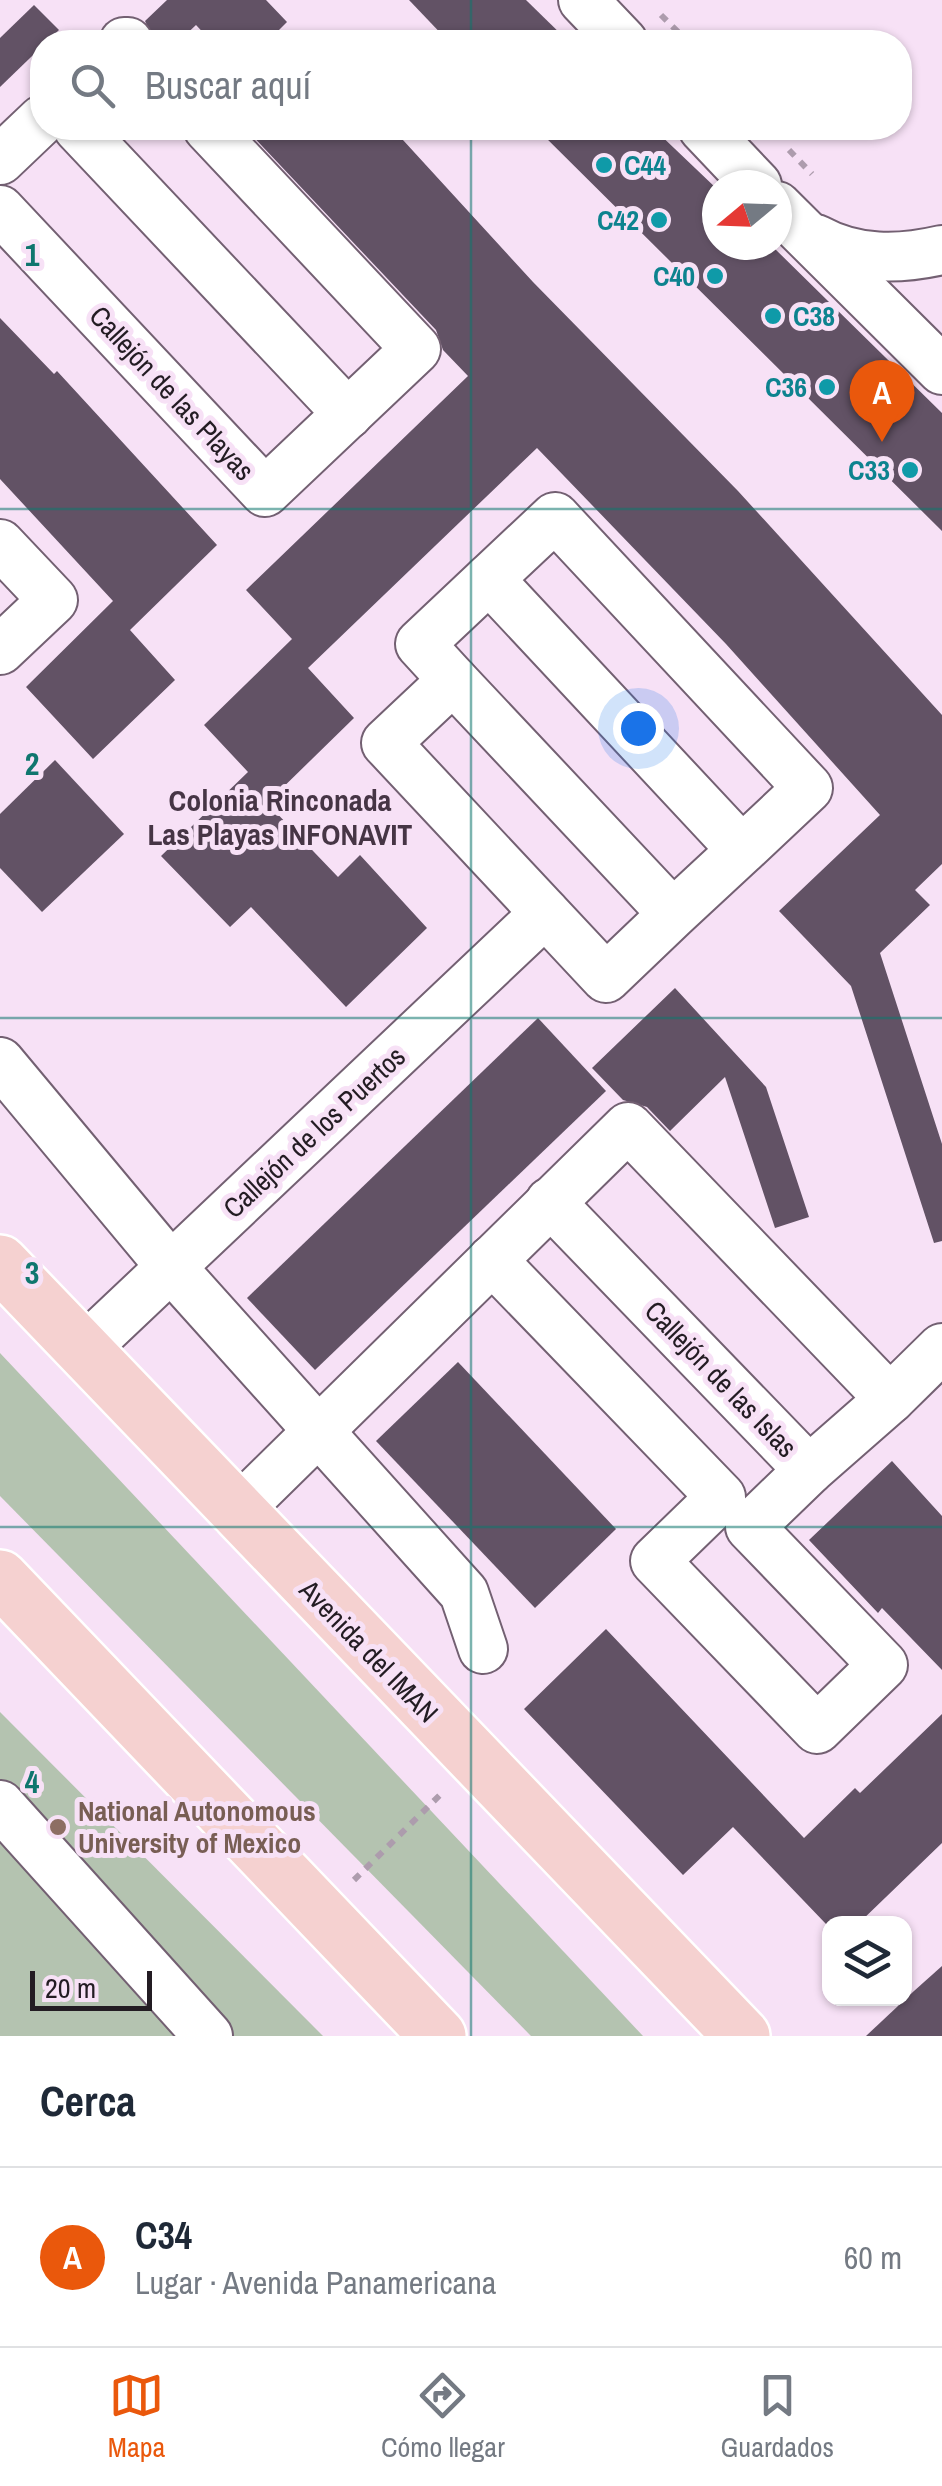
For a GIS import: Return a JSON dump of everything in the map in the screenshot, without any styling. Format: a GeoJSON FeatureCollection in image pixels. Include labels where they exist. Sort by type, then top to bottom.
{"type":"FeatureCollection","features":[{"type":"Feature","properties":{"kind":"main road","name":"Avenida del IMAN"},"geometry":{"type":"LineString","coordinates":[[0,1263],[742,2036]]}},
{"type":"Feature","properties":{"kind":"main road"},"geometry":{"type":"LineString","coordinates":[[0,1578],[438,2036]]}},
{"type":"Feature","properties":{"kind":"main road"},"geometry":{"type":"LineString","coordinates":[[0,1622],[94,1678]]}},
{"type":"Feature","properties":{"kind":"street"},"geometry":{"type":"LineString","coordinates":[[582,0],[611,30]]}},
{"type":"Feature","properties":{"kind":"street"},"geometry":{"type":"LineString","coordinates":[[0,160],[30,131]]}},
{"type":"Feature","properties":{"kind":"street"},"geometry":{"type":"LineString","coordinates":[[89,140],[348,414]]}},
{"type":"Feature","properties":{"kind":"street","name":"Callejón de las Playas"},"geometry":{"type":"LineString","coordinates":[[0,210],[265,492],[416,349],[219,140]]}},
{"type":"Feature","properties":{"kind":"street"},"geometry":{"type":"LineString","coordinates":[[714,140],[743,170]]}},
{"type":"Feature","properties":{"kind":"street"},"geometry":{"type":"LineString","coordinates":[[792,220],[855,254],[885,258],[942,250]]}},
{"type":"Feature","properties":{"kind":"street"},"geometry":{"type":"LineString","coordinates":[[792,222],[942,370]]}},
{"type":"Feature","properties":{"kind":"street"},"geometry":{"type":"LineString","coordinates":[[454,680],[386,743],[606,978],[808,788],[555,517],[420,644],[454,680],[673,914]]}},
{"type":"Feature","properties":{"kind":"street"},"geometry":{"type":"LineString","coordinates":[[0,544],[53,600],[0,650]]}},
{"type":"Feature","properties":{"kind":"street"},"geometry":{"type":"LineString","coordinates":[[489,579],[742,850]]}},
{"type":"Feature","properties":{"kind":"street","name":"Callejón de los Puertos"},"geometry":{"type":"LineString","coordinates":[[82,1351],[545,913]]}},
{"type":"Feature","properties":{"kind":"street"},"geometry":{"type":"LineString","coordinates":[[0,1062],[171,1267],[464,1593],[483,1649]]}},
{"type":"Feature","properties":{"kind":"street"},"geometry":{"type":"LineString","coordinates":[[235,1512],[314,1430],[628,1127],[924,1376],[808,1470]]}},
{"type":"Feature","properties":{"kind":"street","name":"Callejón de las Islas"},"geometry":{"type":"LineString","coordinates":[[492,1260],[736,1512],[883,1665],[817,1729],[655,1562],[736,1512],[808,1470],[550,1202]]}},
{"type":"Feature","properties":{"kind":"street"},"geometry":{"type":"LineString","coordinates":[[0,1805],[208,2036]]}},
{"type":"Feature","properties":{"kind":"path"},"geometry":{"type":"LineString","coordinates":[[660,14],[676,30]]}},
{"type":"Feature","properties":{"kind":"path"},"geometry":{"type":"LineString","coordinates":[[780,140],[816,178]]}},
{"type":"Feature","properties":{"kind":"path"},"geometry":{"type":"LineString","coordinates":[[321,1912],[475,1761]]}},
{"type":"Feature","properties":{"kind":"green space"},"geometry":{"type":"Polygon","coordinates":[[[0,1353],[643,2036],[531,2036],[0,1496],[0,1353]]]}},
{"type":"Feature","properties":{"kind":"green space","name":"National Autonomous University of Mexico"},"geometry":{"type":"Polygon","coordinates":[[[0,1712],[323,2036],[0,2036],[0,1712]]]}},
{"type":"Feature","properties":{"kind":"building"},"geometry":{"type":"Polygon","coordinates":[[[167,0],[266,0],[287,22],[279,30],[201,30],[196,25],[191,30],[149,30],[145,21],[167,0]]]}},
{"type":"Feature","properties":{"kind":"building"},"geometry":{"type":"Polygon","coordinates":[[[409,0],[526,0],[557,30],[438,30],[409,0]]]}},
{"type":"Feature","properties":{"kind":"building"},"geometry":{"type":"Polygon","coordinates":[[[34,5],[59,30],[30,30],[30,58],[0,87],[0,38],[34,5]]]}},
{"type":"Feature","properties":{"kind":"building"},"geometry":{"type":"Polygon","coordinates":[[[256,140],[403,140],[533,282],[738,491],[942,715],[942,864],[915,890],[930,905],[880,953],[942,1144],[942,1241],[934,1243],[851,986],[779,911],[880,815],[726,644],[537,448],[308,668],[354,718],[267,803],[338,877],[360,855],[427,928],[346,1007],[251,907],[230,927],[161,856],[248,772],[204,725],[292,639],[246,590],[468,376],[443,350],[436,330],[256,140]]]}},
{"type":"Feature","properties":{"kind":"building"},"geometry":{"type":"Polygon","coordinates":[[[548,140],[666,140],[702,175],[702,260],[786,260],[942,413],[942,531],[548,140]]]}},
{"type":"Feature","properties":{"kind":"building"},"geometry":{"type":"Polygon","coordinates":[[[0,318],[54,374],[57,371],[217,545],[130,630],[175,680],[93,759],[26,687],[113,601],[0,479],[0,318]]]}},
{"type":"Feature","properties":{"kind":"building"},"geometry":{"type":"Polygon","coordinates":[[[55,760],[124,834],[42,912],[0,868],[0,814],[55,760]]]}},
{"type":"Feature","properties":{"kind":"building"},"geometry":{"type":"Polygon","coordinates":[[[675,988],[766,1087],[809,1217],[775,1228],[725,1077],[670,1131],[647,1107],[623,1100],[592,1068],[675,988]]]}},
{"type":"Feature","properties":{"kind":"building"},"geometry":{"type":"Polygon","coordinates":[[[538,1018],[606,1091],[315,1370],[247,1298],[538,1018]]]}},
{"type":"Feature","properties":{"kind":"building"},"geometry":{"type":"Polygon","coordinates":[[[458,1362],[616,1529],[535,1608],[376,1441],[458,1362]]]}},
{"type":"Feature","properties":{"kind":"building"},"geometry":{"type":"Polygon","coordinates":[[[892,1461],[942,1516],[942,1670],[882,1608],[878,1613],[809,1540],[892,1461]]]}},
{"type":"Feature","properties":{"kind":"building"},"geometry":{"type":"Polygon","coordinates":[[[606,1629],[804,1838],[855,1788],[860,1793],[942,1714],[942,1843],[866,1916],[822,1916],[822,1920],[733,1827],[683,1875],[524,1709],[606,1629]]]}},
{"type":"Feature","properties":{"kind":"building"},"geometry":{"type":"Polygon","coordinates":[[[942,1966],[942,2036],[866,2036],[898,2006],[912,2006],[914,1991],[942,1966]]]}},
{"type":"Feature","properties":{"kind":"place","name":"C44"},"geometry":{"type":"Point","coordinates":[604,165]}},
{"type":"Feature","properties":{"kind":"place","name":"C42"},"geometry":{"type":"Point","coordinates":[659,220]}},
{"type":"Feature","properties":{"kind":"place","name":"C40"},"geometry":{"type":"Point","coordinates":[715,276]}},
{"type":"Feature","properties":{"kind":"place","name":"C38"},"geometry":{"type":"Point","coordinates":[773,316]}},
{"type":"Feature","properties":{"kind":"place","name":"C36"},"geometry":{"type":"Point","coordinates":[827,387]}},
{"type":"Feature","properties":{"kind":"place","name":"C34"},"geometry":{"type":"Point","coordinates":[882,442]}},
{"type":"Feature","properties":{"kind":"place","name":"C33"},"geometry":{"type":"Point","coordinates":[910,470]}},
{"type":"Feature","properties":{"kind":"place","name":"National Autonomous University of Mexico"},"geometry":{"type":"Point","coordinates":[58,1827]}},
{"type":"Feature","properties":{"kind":"district","name":"Colonia Rinconada Las Playas INFONAVIT"},"geometry":{"type":"Point","coordinates":[280,818]}}]}
